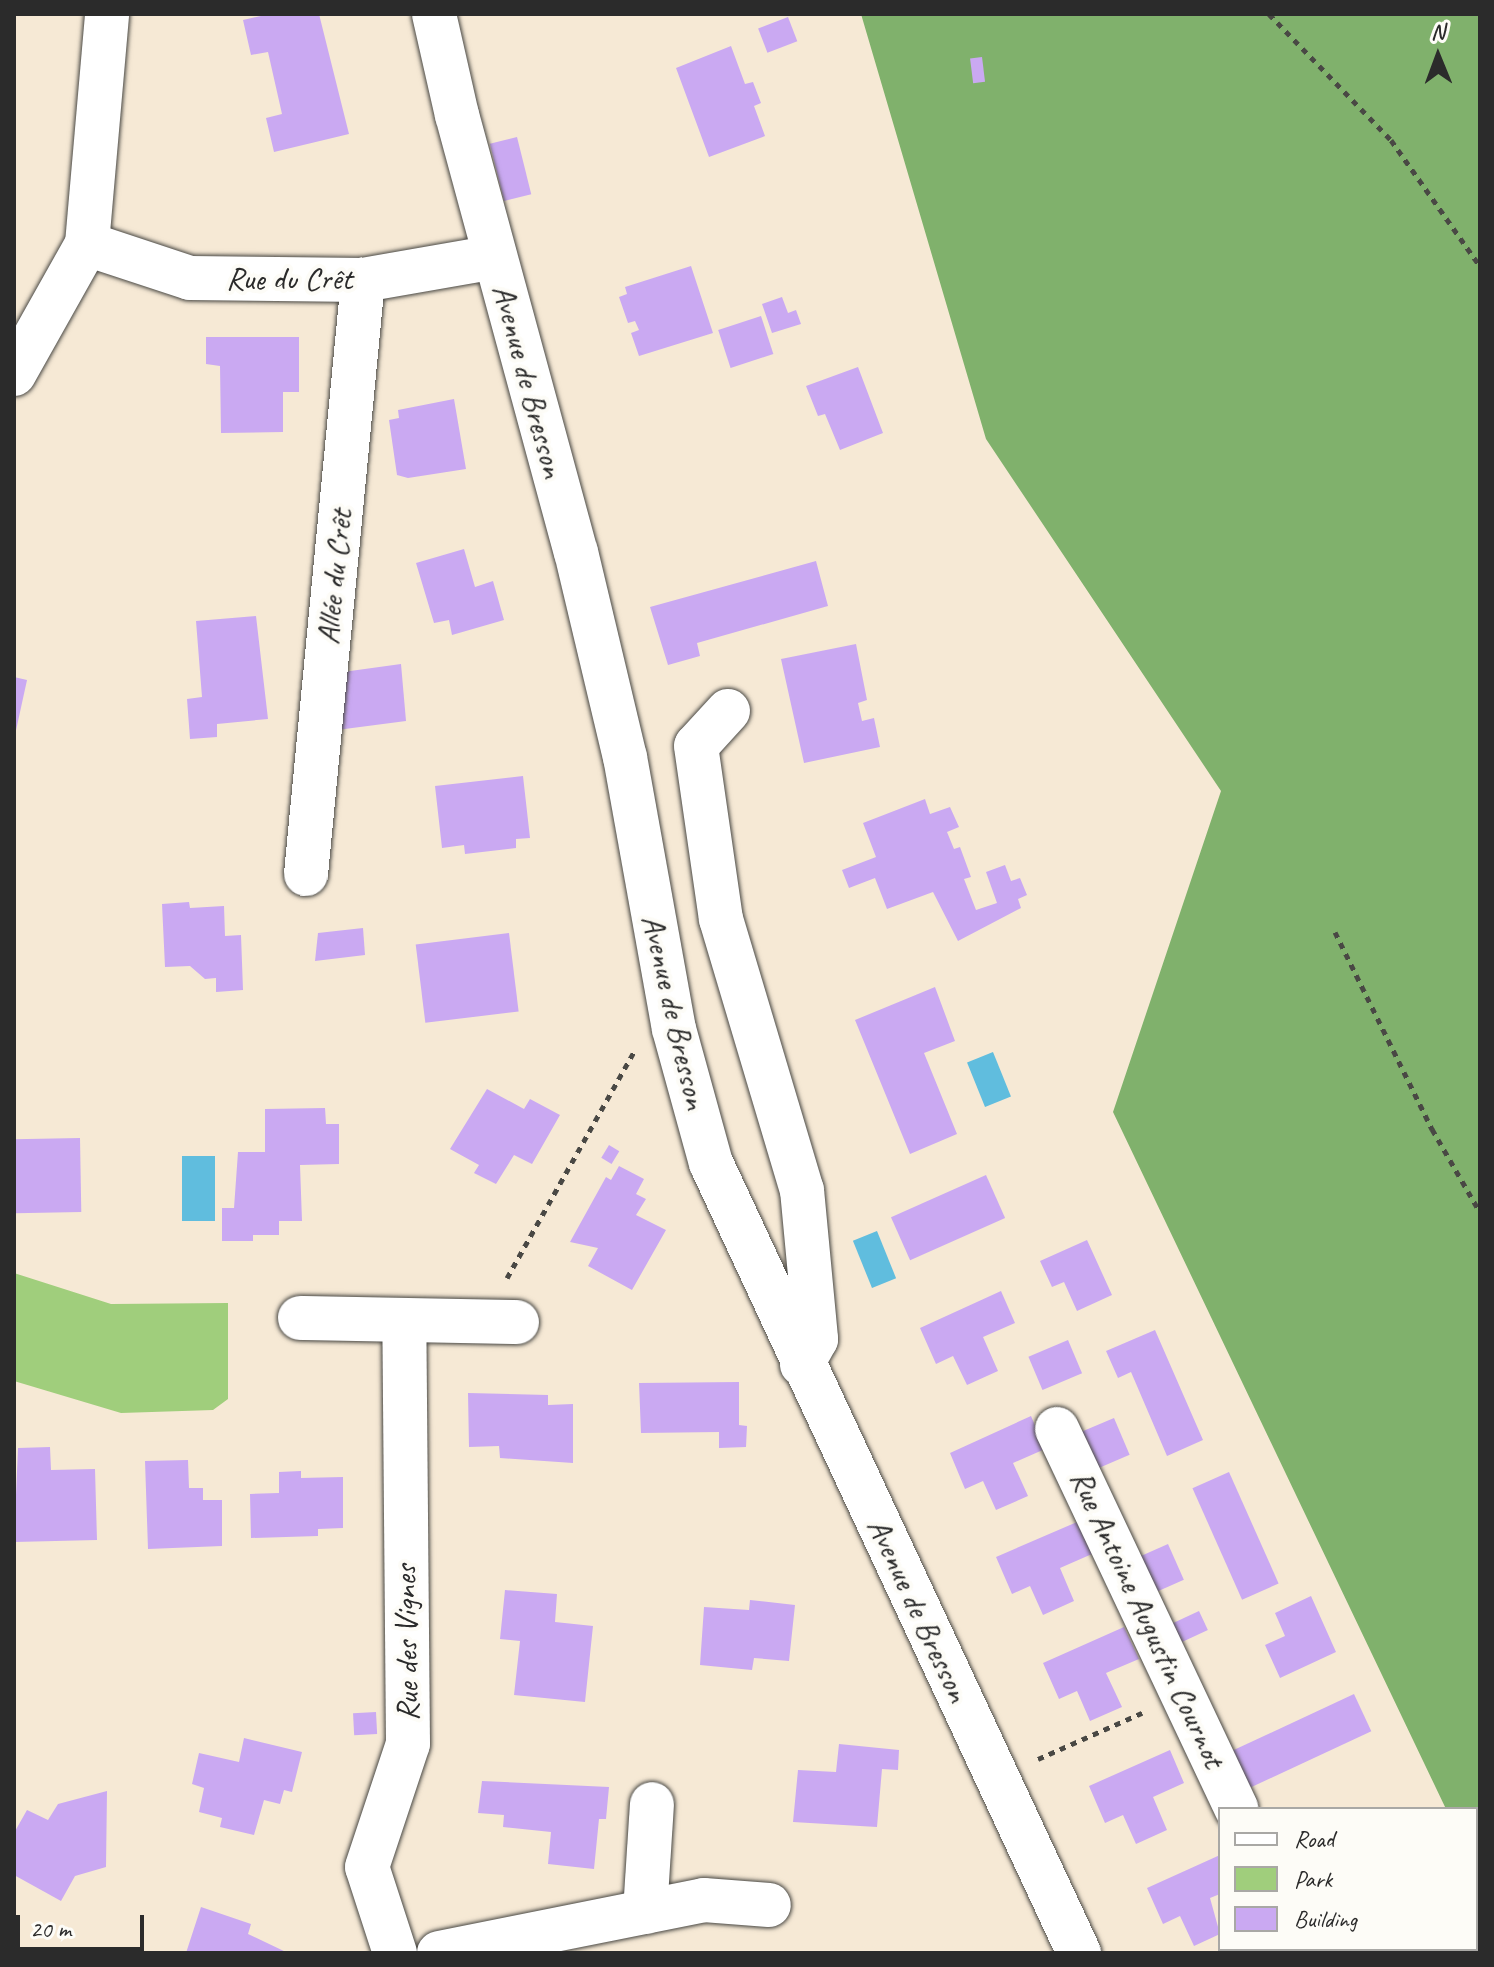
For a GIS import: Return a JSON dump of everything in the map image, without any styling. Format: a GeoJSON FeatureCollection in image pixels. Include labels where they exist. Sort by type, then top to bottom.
{"type":"FeatureCollection","features":[{"type":"Feature","properties":{"kind":"street"},"geometry":{"type":"LineString","coordinates":[[14,374],[87,244],[107,14]]}},
{"type":"Feature","properties":{"kind":"street","name":"Avenue de Bresson"},"geometry":{"type":"LineString","coordinates":[[434,14],[495,257],[576,552],[625,757],[674,1029],[711,1163],[1079,1953]]}},
{"type":"Feature","properties":{"kind":"street","name":"Rue du Crêt"},"geometry":{"type":"LineString","coordinates":[[87,244],[190,278],[363,280],[451,269],[495,257]]}},
{"type":"Feature","properties":{"kind":"street","name":"Allée du Crêt"},"geometry":{"type":"LineString","coordinates":[[306,874],[363,280]]}},
{"type":"Feature","properties":{"kind":"street"},"geometry":{"type":"LineString","coordinates":[[728,711],[696,746],[721,919],[802,1190],[816,1339],[802,1364]]}},
{"type":"Feature","properties":{"kind":"street"},"geometry":{"type":"LineString","coordinates":[[300,1318],[500,1322]]}},
{"type":"Feature","properties":{"kind":"street","name":"Rue des Vignes"},"geometry":{"type":"LineString","coordinates":[[395,1953],[367,1867],[408,1744],[404,1321]]}},
{"type":"Feature","properties":{"kind":"street","name":"Rue Antoine Augustin Cournot"},"geometry":{"type":"LineString","coordinates":[[1057,1429],[1236,1807]]}},
{"type":"Feature","properties":{"kind":"street"},"geometry":{"type":"LineString","coordinates":[[645,1912],[652,1804]]}},
{"type":"Feature","properties":{"kind":"street"},"geometry":{"type":"LineString","coordinates":[[439,1953],[704,1900],[769,1905]]}},
{"type":"Feature","properties":{"kind":"path"},"geometry":{"type":"LineString","coordinates":[[1269,14],[1391,140],[1480,266]]}},
{"type":"Feature","properties":{"kind":"path"},"geometry":{"type":"LineString","coordinates":[[1335,932],[1432,1129],[1480,1212]]}},
{"type":"Feature","properties":{"kind":"path"},"geometry":{"type":"LineString","coordinates":[[500,1322],[638,1046],[674,1029]]}},
{"type":"Feature","properties":{"kind":"path"},"geometry":{"type":"LineString","coordinates":[[997,1777],[1183,1695]]}},
{"type":"Feature","properties":{"kind":"green space"},"geometry":{"type":"Polygon","coordinates":[[[861,14],[1480,14],[1480,1881],[1478,1807],[1445,1807],[1113,1112],[1221,791],[986,439],[861,14]]]}},
{"type":"Feature","properties":{"kind":"green space"},"geometry":{"type":"Polygon","coordinates":[[[14,1273],[111,1304],[228,1303],[228,1399],[213,1410],[121,1413],[14,1381],[14,1273]]]}},
{"type":"Feature","properties":{"kind":"water"},"geometry":{"type":"Polygon","coordinates":[[[993,1052],[1011,1097],[985,1107],[967,1062],[993,1052]]]}},
{"type":"Feature","properties":{"kind":"water"},"geometry":{"type":"Polygon","coordinates":[[[182,1156],[215,1156],[215,1221],[182,1221],[182,1156]]]}},
{"type":"Feature","properties":{"kind":"water"},"geometry":{"type":"Polygon","coordinates":[[[877,1231],[896,1278],[872,1288],[853,1241],[877,1231]]]}},
{"type":"Feature","properties":{"kind":"building"},"geometry":{"type":"Polygon","coordinates":[[[270,14],[319,14],[349,134],[274,152],[266,118],[282,114],[268,52],[251,55],[243,20],[270,14]]]}},
{"type":"Feature","properties":{"kind":"building"},"geometry":{"type":"Polygon","coordinates":[[[788,17],[797,41],[767,53],[758,28],[788,17]]]}},
{"type":"Feature","properties":{"kind":"building"},"geometry":{"type":"Polygon","coordinates":[[[731,46],[745,84],[753,82],[761,103],[754,106],[765,136],[709,157],[676,68],[731,46]]]}},
{"type":"Feature","properties":{"kind":"building"},"geometry":{"type":"Polygon","coordinates":[[[982,57],[985,82],[973,83],[970,58],[982,57]]]}},
{"type":"Feature","properties":{"kind":"building"},"geometry":{"type":"Polygon","coordinates":[[[517,137],[531,194],[504,201],[490,144],[517,137]]]}},
{"type":"Feature","properties":{"kind":"building"},"geometry":{"type":"Polygon","coordinates":[[[691,266],[713,333],[639,356],[631,333],[639,330],[635,321],[628,323],[619,297],[627,294],[625,287],[691,266]]]}},
{"type":"Feature","properties":{"kind":"building"},"geometry":{"type":"Polygon","coordinates":[[[782,297],[788,313],[796,310],[801,324],[772,333],[762,304],[782,297]]]}},
{"type":"Feature","properties":{"kind":"building"},"geometry":{"type":"Polygon","coordinates":[[[761,316],[773,354],[731,368],[718,330],[761,316]]]}},
{"type":"Feature","properties":{"kind":"building"},"geometry":{"type":"Polygon","coordinates":[[[206,337],[299,337],[299,392],[283,392],[283,432],[221,433],[220,366],[206,364],[206,337]]]}},
{"type":"Feature","properties":{"kind":"building"},"geometry":{"type":"Polygon","coordinates":[[[858,367],[883,433],[840,450],[825,414],[818,416],[806,386],[858,367]]]}},
{"type":"Feature","properties":{"kind":"building"},"geometry":{"type":"Polygon","coordinates":[[[454,399],[466,469],[408,478],[397,475],[389,420],[399,418],[398,410],[454,399]]]}},
{"type":"Feature","properties":{"kind":"building"},"geometry":{"type":"Polygon","coordinates":[[[464,549],[475,587],[493,581],[504,620],[452,635],[449,620],[434,623],[416,563],[464,549]]]}},
{"type":"Feature","properties":{"kind":"building"},"geometry":{"type":"Polygon","coordinates":[[[816,561],[828,606],[697,643],[700,656],[668,665],[650,607],[816,561]]]}},
{"type":"Feature","properties":{"kind":"building"},"geometry":{"type":"Polygon","coordinates":[[[256,616],[268,719],[217,724],[217,737],[190,739],[187,699],[202,697],[196,621],[256,616]]]}},
{"type":"Feature","properties":{"kind":"building"},"geometry":{"type":"Polygon","coordinates":[[[856,644],[867,700],[858,703],[862,721],[874,718],[880,747],[804,763],[781,659],[856,644]]]}},
{"type":"Feature","properties":{"kind":"building"},"geometry":{"type":"Polygon","coordinates":[[[401,664],[406,721],[337,730],[343,672],[401,664]]]}},
{"type":"Feature","properties":{"kind":"building"},"geometry":{"type":"Polygon","coordinates":[[[14,677],[27,680],[15,735],[14,735],[14,677]]]}},
{"type":"Feature","properties":{"kind":"building"},"geometry":{"type":"Polygon","coordinates":[[[523,776],[530,838],[516,839],[516,848],[465,854],[464,845],[442,848],[435,786],[523,776]]]}},
{"type":"Feature","properties":{"kind":"building"},"geometry":{"type":"Polygon","coordinates":[[[925,799],[930,814],[950,807],[959,827],[947,832],[954,849],[960,847],[971,877],[964,879],[976,910],[997,903],[986,872],[1005,865],[1011,881],[1020,878],[1027,895],[1018,899],[1021,908],[958,941],[933,892],[887,909],[875,878],[849,888],[842,870],[876,857],[863,823],[925,799]]]}},
{"type":"Feature","properties":{"kind":"building"},"geometry":{"type":"Polygon","coordinates":[[[189,902],[190,908],[224,906],[225,936],[241,935],[243,990],[216,992],[216,978],[205,979],[190,966],[165,967],[162,904],[189,902]]]}},
{"type":"Feature","properties":{"kind":"building"},"geometry":{"type":"Polygon","coordinates":[[[363,928],[365,955],[315,961],[318,933],[363,928]]]}},
{"type":"Feature","properties":{"kind":"building"},"geometry":{"type":"Polygon","coordinates":[[[509,933],[519,1011],[425,1023],[416,944],[509,933]]]}},
{"type":"Feature","properties":{"kind":"building"},"geometry":{"type":"Polygon","coordinates":[[[935,987],[955,1041],[924,1053],[957,1134],[910,1154],[855,1020],[935,987]]]}},
{"type":"Feature","properties":{"kind":"building"},"geometry":{"type":"Polygon","coordinates":[[[487,1089],[524,1109],[530,1099],[560,1115],[532,1164],[514,1155],[496,1184],[474,1173],[479,1165],[450,1149],[487,1089]]]}},
{"type":"Feature","properties":{"kind":"building"},"geometry":{"type":"Polygon","coordinates":[[[325,1108],[326,1124],[339,1124],[339,1164],[300,1165],[302,1221],[279,1221],[279,1235],[253,1235],[253,1241],[222,1241],[222,1208],[234,1208],[238,1152],[265,1152],[265,1109],[325,1108]]]}},
{"type":"Feature","properties":{"kind":"building"},"geometry":{"type":"Polygon","coordinates":[[[80,1138],[81,1212],[15,1213],[14,1139],[80,1138]]]}},
{"type":"Feature","properties":{"kind":"building"},"geometry":{"type":"Polygon","coordinates":[[[609,1145],[619,1151],[612,1164],[601,1158],[609,1145]]]}},
{"type":"Feature","properties":{"kind":"building"},"geometry":{"type":"Polygon","coordinates":[[[619,1166],[644,1179],[636,1194],[646,1199],[636,1215],[666,1230],[632,1290],[588,1266],[598,1248],[570,1242],[606,1177],[611,1180],[619,1166]]]}},
{"type":"Feature","properties":{"kind":"building"},"geometry":{"type":"Polygon","coordinates":[[[986,1175],[1005,1218],[910,1260],[891,1217],[986,1175]]]}},
{"type":"Feature","properties":{"kind":"building"},"geometry":{"type":"Polygon","coordinates":[[[1087,1240],[1112,1295],[1077,1311],[1064,1282],[1052,1287],[1040,1261],[1087,1240]]]}},
{"type":"Feature","properties":{"kind":"building"},"geometry":{"type":"Polygon","coordinates":[[[1001,1291],[1015,1323],[983,1337],[998,1371],[967,1385],[953,1356],[936,1364],[920,1328],[1001,1291]]]}},
{"type":"Feature","properties":{"kind":"building"},"geometry":{"type":"Polygon","coordinates":[[[1155,1330],[1203,1440],[1167,1456],[1131,1372],[1118,1378],[1106,1351],[1155,1330]]]}},
{"type":"Feature","properties":{"kind":"building"},"geometry":{"type":"Polygon","coordinates":[[[1068,1340],[1082,1373],[1042,1390],[1028,1357],[1068,1340]]]}},
{"type":"Feature","properties":{"kind":"building"},"geometry":{"type":"Polygon","coordinates":[[[739,1382],[739,1425],[747,1426],[746,1447],[719,1448],[719,1432],[641,1433],[639,1383],[739,1382]]]}},
{"type":"Feature","properties":{"kind":"building"},"geometry":{"type":"Polygon","coordinates":[[[468,1393],[548,1395],[548,1405],[573,1404],[573,1463],[500,1458],[499,1446],[469,1447],[468,1393]]]}},
{"type":"Feature","properties":{"kind":"building"},"geometry":{"type":"Polygon","coordinates":[[[1031,1416],[1045,1449],[1013,1463],[1028,1496],[996,1510],[983,1481],[965,1489],[950,1453],[1031,1416]]]}},
{"type":"Feature","properties":{"kind":"building"},"geometry":{"type":"Polygon","coordinates":[[[1114,1418],[1130,1455],[1096,1469],[1081,1432],[1114,1418]]]}},
{"type":"Feature","properties":{"kind":"building"},"geometry":{"type":"Polygon","coordinates":[[[50,1447],[51,1470],[95,1469],[97,1540],[14,1542],[18,1448],[50,1447]]]}},
{"type":"Feature","properties":{"kind":"building"},"geometry":{"type":"Polygon","coordinates":[[[188,1460],[189,1488],[203,1488],[203,1500],[222,1500],[222,1546],[148,1549],[145,1461],[188,1460]]]}},
{"type":"Feature","properties":{"kind":"building"},"geometry":{"type":"Polygon","coordinates":[[[301,1471],[301,1478],[343,1477],[343,1528],[318,1529],[318,1536],[251,1538],[250,1494],[279,1493],[279,1472],[301,1471]]]}},
{"type":"Feature","properties":{"kind":"building"},"geometry":{"type":"Polygon","coordinates":[[[1229,1472],[1279,1583],[1242,1600],[1192,1488],[1229,1472]]]}},
{"type":"Feature","properties":{"kind":"building"},"geometry":{"type":"Polygon","coordinates":[[[1077,1522],[1092,1554],[1060,1568],[1074,1601],[1043,1615],[1030,1586],[1012,1594],[996,1557],[1077,1522]]]}},
{"type":"Feature","properties":{"kind":"building"},"geometry":{"type":"Polygon","coordinates":[[[1168,1544],[1184,1580],[1153,1593],[1137,1558],[1168,1544]]]}},
{"type":"Feature","properties":{"kind":"building"},"geometry":{"type":"Polygon","coordinates":[[[505,1590],[557,1594],[555,1622],[593,1626],[585,1702],[514,1695],[520,1641],[500,1639],[505,1590]]]}},
{"type":"Feature","properties":{"kind":"building"},"geometry":{"type":"Polygon","coordinates":[[[1311,1596],[1336,1652],[1280,1678],[1265,1645],[1285,1636],[1275,1613],[1311,1596]]]}},
{"type":"Feature","properties":{"kind":"building"},"geometry":{"type":"Polygon","coordinates":[[[750,1600],[795,1605],[789,1661],[754,1658],[752,1670],[700,1665],[704,1607],[749,1610],[750,1600]]]}},
{"type":"Feature","properties":{"kind":"building"},"geometry":{"type":"Polygon","coordinates":[[[1199,1611],[1208,1630],[1176,1645],[1167,1626],[1199,1611]]]}},
{"type":"Feature","properties":{"kind":"building"},"geometry":{"type":"Polygon","coordinates":[[[1124,1627],[1139,1659],[1106,1673],[1122,1707],[1090,1721],[1077,1691],[1059,1699],[1043,1663],[1124,1627]]]}},
{"type":"Feature","properties":{"kind":"building"},"geometry":{"type":"Polygon","coordinates":[[[1354,1694],[1371,1731],[1244,1791],[1226,1754],[1354,1694]]]}},
{"type":"Feature","properties":{"kind":"building"},"geometry":{"type":"Polygon","coordinates":[[[376,1712],[377,1734],[354,1735],[353,1713],[376,1712]]]}},
{"type":"Feature","properties":{"kind":"building"},"geometry":{"type":"Polygon","coordinates":[[[244,1738],[302,1752],[292,1792],[284,1790],[280,1804],[264,1800],[254,1835],[220,1827],[222,1818],[199,1812],[204,1788],[192,1784],[199,1753],[239,1762],[244,1738]]]}},
{"type":"Feature","properties":{"kind":"building"},"geometry":{"type":"Polygon","coordinates":[[[839,1744],[899,1750],[898,1770],[882,1769],[877,1827],[793,1822],[798,1770],[836,1772],[839,1744]]]}},
{"type":"Feature","properties":{"kind":"building"},"geometry":{"type":"Polygon","coordinates":[[[1170,1750],[1184,1783],[1153,1797],[1167,1830],[1136,1844],[1123,1815],[1105,1823],[1089,1786],[1170,1750]]]}},
{"type":"Feature","properties":{"kind":"building"},"geometry":{"type":"Polygon","coordinates":[[[482,1781],[609,1787],[606,1819],[599,1819],[594,1869],[548,1864],[551,1832],[503,1827],[504,1815],[478,1813],[482,1781]]]}},
{"type":"Feature","properties":{"kind":"building"},"geometry":{"type":"Polygon","coordinates":[[[107,1791],[106,1867],[75,1876],[61,1901],[14,1875],[14,1833],[27,1810],[48,1820],[58,1804],[107,1791]]]}},
{"type":"Feature","properties":{"kind":"building"},"geometry":{"type":"Polygon","coordinates":[[[1218,1856],[1218,1895],[1210,1898],[1218,1935],[1194,1946],[1180,1916],[1163,1924],[1147,1888],[1218,1856]]]}},
{"type":"Feature","properties":{"kind":"building"},"geometry":{"type":"Polygon","coordinates":[[[201,1907],[251,1924],[248,1934],[288,1953],[186,1953],[201,1907]]]}},
{"type":"Feature","properties":{"kind":"building"},"geometry":{"type":"Polygon","coordinates":[[[1396,1951],[1448,1951],[1443,1953],[1396,1951]]]}}]}
